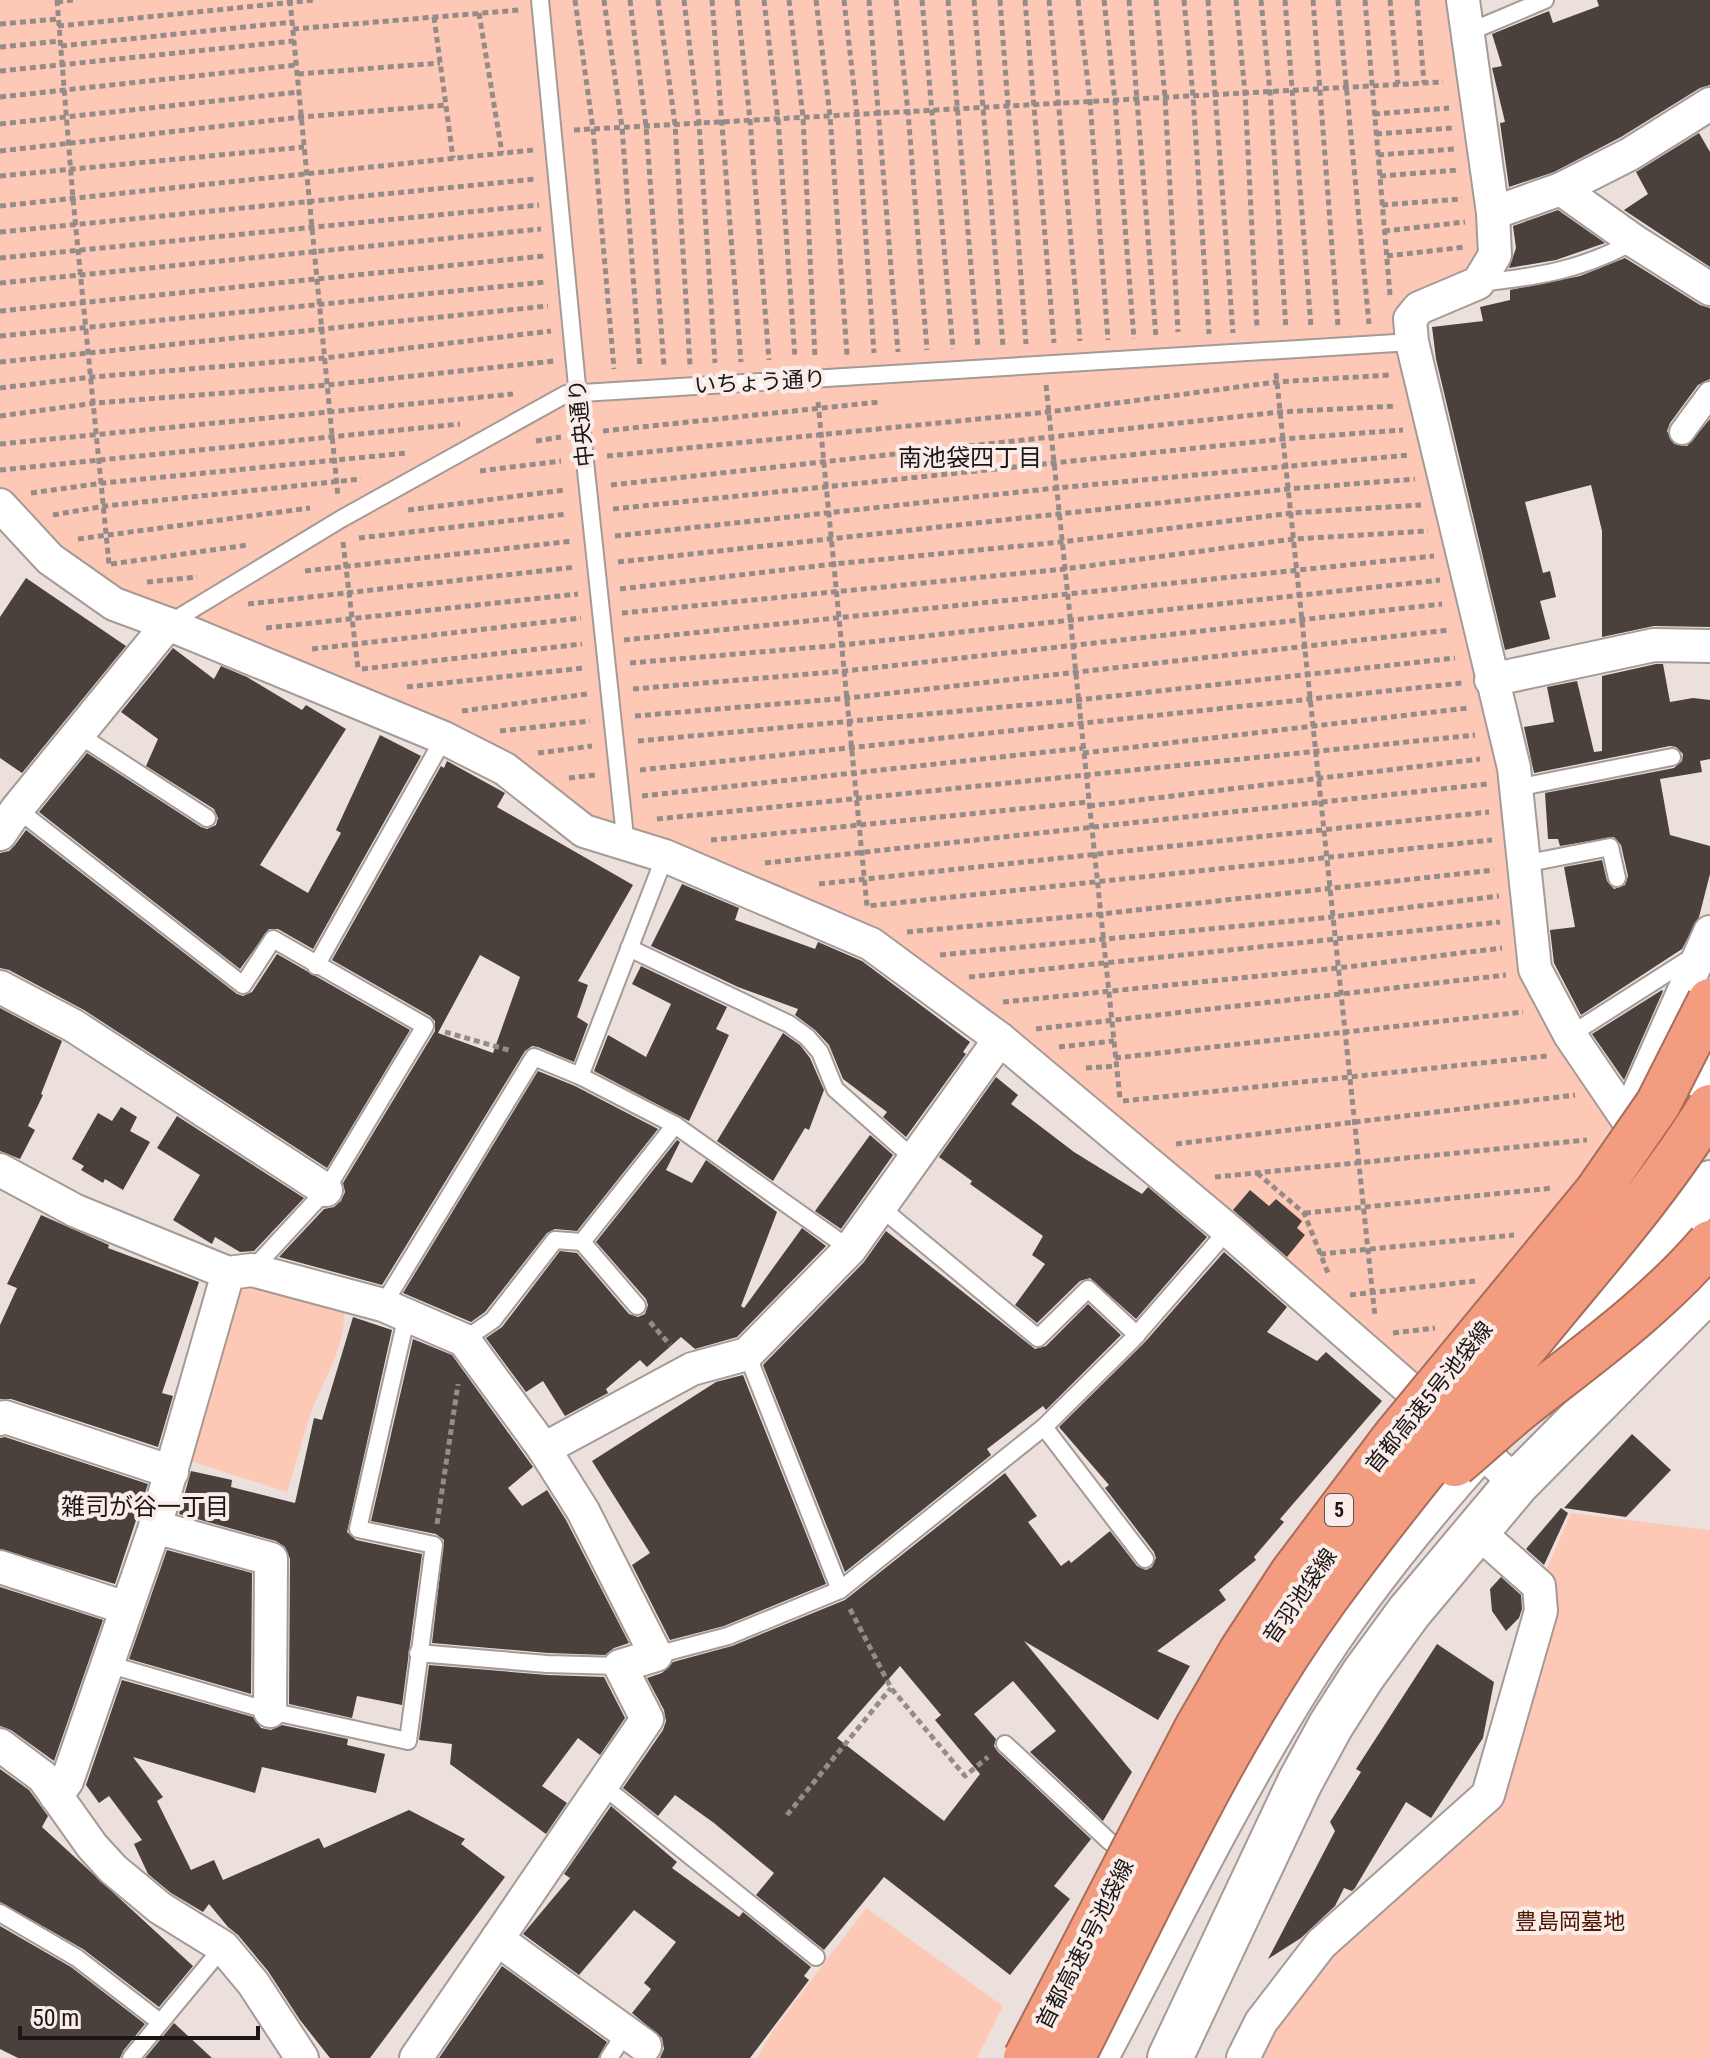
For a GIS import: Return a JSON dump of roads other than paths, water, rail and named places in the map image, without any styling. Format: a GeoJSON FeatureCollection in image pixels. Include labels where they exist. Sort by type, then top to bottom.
{"type":"FeatureCollection","features":[{"type":"Feature","properties":{"kind":"highway","name":"首都高速5号池袋線"},"geometry":{"type":"LineString","coordinates":[[1026,2058],[1197,1728],[1249,1639],[1292,1574],[1395,1437],[1597,1192],[1658,1104],[1704,982]]}},
{"type":"Feature","properties":{"kind":"highway","name":"首都高速5号池袋線"},"geometry":{"type":"LineString","coordinates":[[1072,2058],[1230,1751],[1316,1614],[1374,1533],[1635,1214],[1710,1107]]}},
{"type":"Feature","properties":{"kind":"highway"},"geometry":{"type":"LineString","coordinates":[[1374,1533],[1522,1407],[1638,1315],[1681,1277],[1710,1243]]}},
{"type":"Feature","properties":{"kind":"main road","name":"音羽池袋線"},"geometry":{"type":"LineString","coordinates":[[1045,2058],[1142,1866],[1219,1723],[1272,1633],[1331,1550],[1656,1152],[1700,1085],[1710,1063]]}},
{"type":"Feature","properties":{"kind":"main road"},"geometry":{"type":"LineString","coordinates":[[1095,2058],[1259,1752],[1304,1675],[1369,1581],[1478,1450],[1706,1197]]}},
{"type":"Feature","properties":{"kind":"main road"},"geometry":{"type":"LineString","coordinates":[[1170,2058],[1300,1782],[1363,1675],[1409,1612],[1517,1483],[1710,1288]]}},
{"type":"Feature","properties":{"kind":"street"},"geometry":{"type":"LineString","coordinates":[[1463,0],[1469,32],[1465,81],[1495,255],[1478,283],[1419,308],[1410,319],[1403,342],[1477,682],[1514,768],[1502,786],[1535,969],[1565,1045],[1656,1152],[1706,1197]]}},
{"type":"Feature","properties":{"kind":"street"},"geometry":{"type":"LineString","coordinates":[[1485,202],[1561,189],[1630,154],[1710,104]]}},
{"type":"Feature","properties":{"kind":"street"},"geometry":{"type":"LineString","coordinates":[[1561,189],[1634,241],[1710,289]]}},
{"type":"Feature","properties":{"kind":"street"},"geometry":{"type":"LineString","coordinates":[[1682,432],[1710,394]]}},
{"type":"Feature","properties":{"kind":"street"},"geometry":{"type":"LineString","coordinates":[[10,500],[50,559],[114,604],[361,698],[449,725],[584,831],[625,834],[665,856],[871,944],[1000,1039],[1228,1230],[1369,1342],[1438,1416],[1517,1483]]}},
{"type":"Feature","properties":{"kind":"street"},"geometry":{"type":"LineString","coordinates":[[6,814],[79,735],[168,624]]}},
{"type":"Feature","properties":{"kind":"street"},"geometry":{"type":"LineString","coordinates":[[1477,682],[1654,645],[1710,646]]}},
{"type":"Feature","properties":{"kind":"street"},"geometry":{"type":"LineString","coordinates":[[1627,1119],[1704,982],[1710,932]]}},
{"type":"Feature","properties":{"kind":"street"},"geometry":{"type":"LineString","coordinates":[[0,987],[74,1026],[326,1190]]}},
{"type":"Feature","properties":{"kind":"street"},"geometry":{"type":"LineString","coordinates":[[544,1449],[692,1369],[747,1354],[850,1249],[1000,1039]]}},
{"type":"Feature","properties":{"kind":"street"},"geometry":{"type":"LineString","coordinates":[[0,1170],[76,1211],[240,1272],[395,1310],[464,1340],[544,1449],[583,1511],[656,1655],[620,1666],[647,1719],[416,2058]]}},
{"type":"Feature","properties":{"kind":"street"},"geometry":{"type":"LineString","coordinates":[[56,1796],[67,1781],[240,1272]]}},
{"type":"Feature","properties":{"kind":"street"},"geometry":{"type":"LineString","coordinates":[[0,1419],[5,1417],[172,1472]]}},
{"type":"Feature","properties":{"kind":"street"},"geometry":{"type":"LineString","coordinates":[[155,1527],[271,1559],[270,1711]]}},
{"type":"Feature","properties":{"kind":"street"},"geometry":{"type":"LineString","coordinates":[[1243,2058],[1261,2022],[1321,1944],[1488,1795],[1541,1611],[1539,1586],[1476,1530]]}},
{"type":"Feature","properties":{"kind":"street"},"geometry":{"type":"LineString","coordinates":[[0,1567],[126,1608]]}},
{"type":"Feature","properties":{"kind":"street"},"geometry":{"type":"LineString","coordinates":[[0,1745],[30,1765],[113,1869],[160,1908],[223,1947],[253,1983],[302,2058]]}},
{"type":"Feature","properties":{"kind":"street"},"geometry":{"type":"LineString","coordinates":[[497,1939],[627,2045]]}},
{"type":"Feature","properties":{"kind":"lane"},"geometry":{"type":"LineString","coordinates":[[1469,32],[1545,0]]}},
{"type":"Feature","properties":{"kind":"lane","name":"中央通り"},"geometry":{"type":"LineString","coordinates":[[540,4],[625,834]]}},
{"type":"Feature","properties":{"kind":"lane"},"geometry":{"type":"LineString","coordinates":[[1478,283],[1540,276],[1603,258],[1634,241]]}},
{"type":"Feature","properties":{"kind":"lane","name":"いちょう通り"},"geometry":{"type":"LineString","coordinates":[[168,624],[313,536],[340,512],[566,394],[1403,342]]}},
{"type":"Feature","properties":{"kind":"lane"},"geometry":{"type":"LineString","coordinates":[[316,966],[449,725]]}},
{"type":"Feature","properties":{"kind":"lane"},"geometry":{"type":"LineString","coordinates":[[79,735],[207,818]]}},
{"type":"Feature","properties":{"kind":"lane"},"geometry":{"type":"LineString","coordinates":[[1502,786],[1672,757]]}},
{"type":"Feature","properties":{"kind":"lane"},"geometry":{"type":"LineString","coordinates":[[6,814],[243,985],[273,939],[425,1026],[326,1190],[240,1272]]}},
{"type":"Feature","properties":{"kind":"lane"},"geometry":{"type":"LineString","coordinates":[[1514,857],[1610,847],[1617,878]]}},
{"type":"Feature","properties":{"kind":"lane"},"geometry":{"type":"LineString","coordinates":[[580,1076],[665,856]]}},
{"type":"Feature","properties":{"kind":"lane"},"geometry":{"type":"LineString","coordinates":[[629,948],[789,1024],[807,1037],[820,1052],[835,1089],[913,1158]]}},
{"type":"Feature","properties":{"kind":"lane"},"geometry":{"type":"LineString","coordinates":[[1565,1045],[1686,961],[1704,982]]}},
{"type":"Feature","properties":{"kind":"lane"},"geometry":{"type":"LineString","coordinates":[[107,1664],[270,1711],[408,1741],[434,1545],[358,1529],[395,1310],[534,1057],[580,1076],[675,1125],[850,1249]]}},
{"type":"Feature","properties":{"kind":"lane"},"geometry":{"type":"LineString","coordinates":[[582,1242],[675,1125]]}},
{"type":"Feature","properties":{"kind":"lane"},"geometry":{"type":"LineString","coordinates":[[880,1207],[1038,1338],[1088,1289],[1137,1335]]}},
{"type":"Feature","properties":{"kind":"lane"},"geometry":{"type":"LineString","coordinates":[[656,1655],[728,1636],[840,1590],[1044,1427],[1137,1335],[1228,1230]]}},
{"type":"Feature","properties":{"kind":"lane"},"geometry":{"type":"LineString","coordinates":[[464,1340],[493,1320],[555,1240],[582,1242],[637,1306]]}},
{"type":"Feature","properties":{"kind":"lane"},"geometry":{"type":"LineString","coordinates":[[747,1354],[840,1590]]}},
{"type":"Feature","properties":{"kind":"lane"},"geometry":{"type":"LineString","coordinates":[[1044,1427],[1145,1559]]}},
{"type":"Feature","properties":{"kind":"lane"},"geometry":{"type":"LineString","coordinates":[[418,1653],[547,1664],[620,1666]]}},
{"type":"Feature","properties":{"kind":"lane"},"geometry":{"type":"LineString","coordinates":[[1005,1744],[1109,1841],[1142,1866]]}},
{"type":"Feature","properties":{"kind":"lane"},"geometry":{"type":"LineString","coordinates":[[602,1785],[816,1957]]}},
{"type":"Feature","properties":{"kind":"lane"},"geometry":{"type":"LineString","coordinates":[[0,1913],[77,1958],[160,2022]]}},
{"type":"Feature","properties":{"kind":"lane"},"geometry":{"type":"LineString","coordinates":[[131,2058],[223,1947]]}},
{"type":"Feature","properties":{"kind":"district","name":"南池袋四丁目"},"geometry":{"type":"Point","coordinates":[970,458]}},
{"type":"Feature","properties":{"kind":"district","name":"雑司が谷一丁目"},"geometry":{"type":"Point","coordinates":[145,1507]}},
{"type":"Feature","properties":{"kind":"park label","name":"豊島岡墓地"},"geometry":{"type":"Point","coordinates":[1570,1921]}}]}
